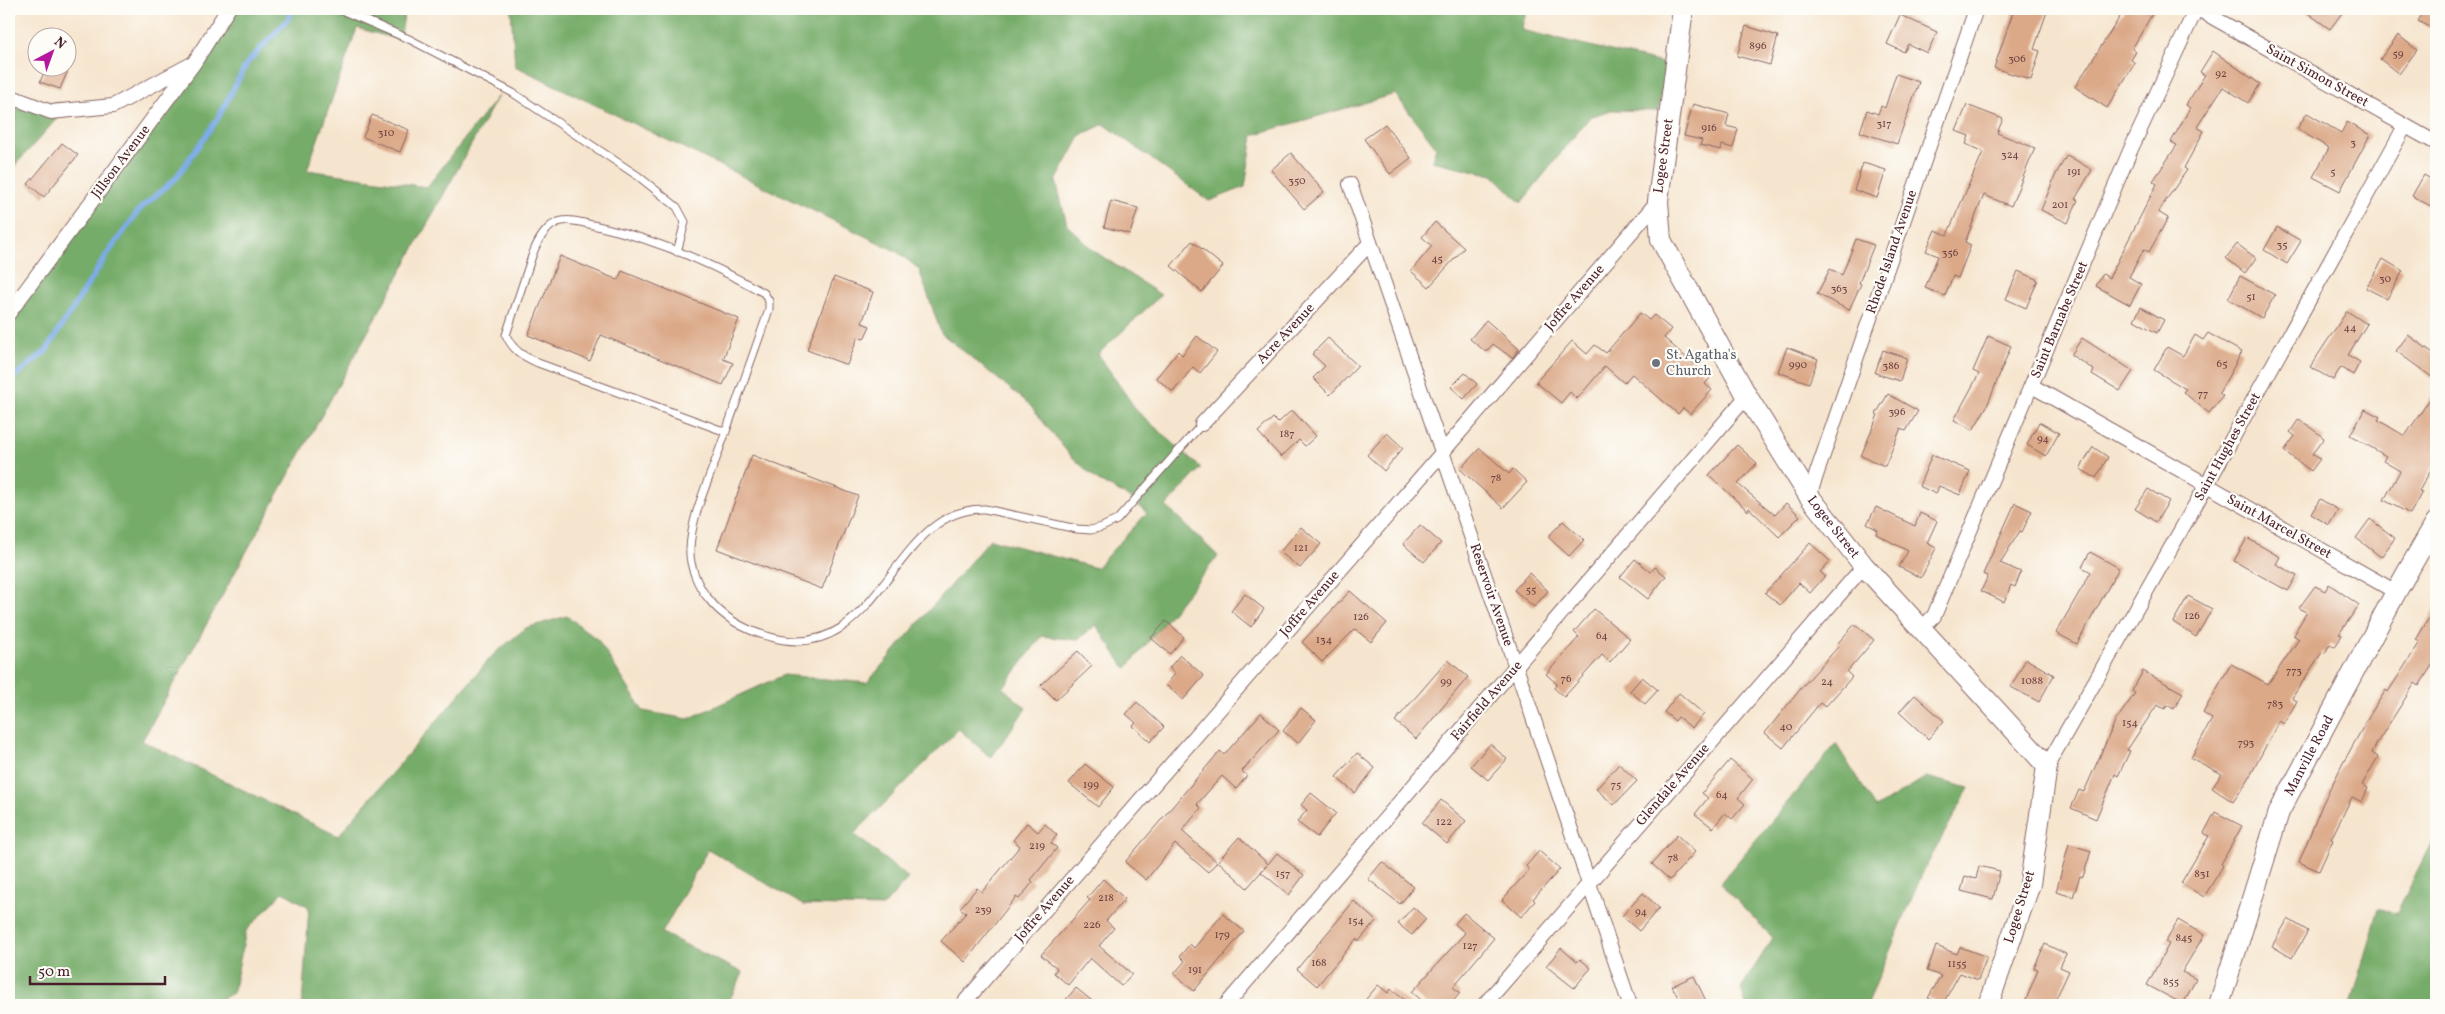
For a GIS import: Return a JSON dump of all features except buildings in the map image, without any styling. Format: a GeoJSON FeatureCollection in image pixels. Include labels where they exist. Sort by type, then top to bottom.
{"type":"FeatureCollection","features":[{"type":"Feature","properties":{"kind":"street","name":"Jillson Avenue"},"geometry":{"type":"LineString","coordinates":[[9,313],[194,63],[228,9]]}},
{"type":"Feature","properties":{"kind":"street","name":"Logee Street"},"geometry":{"type":"LineString","coordinates":[[1683,9],[1658,202],[1661,240],[1747,396],[1809,496],[1864,566],[2047,766],[2030,884],[1988,1005]]}},
{"type":"Feature","properties":{"kind":"street","name":"Rhode Island Avenue"},"geometry":{"type":"LineString","coordinates":[[1809,496],[1976,9]]}},
{"type":"Feature","properties":{"kind":"street","name":"Saint Simon Street"},"geometry":{"type":"LineString","coordinates":[[2197,9],[2436,143]]}},
{"type":"Feature","properties":{"kind":"street","name":"Saint Barnabe Street"},"geometry":{"type":"LineString","coordinates":[[1921,629],[1934,616],[2130,151],[2197,9]]}},
{"type":"Feature","properties":{"kind":"street"},"geometry":{"type":"LineString","coordinates":[[9,96],[51,112],[113,106],[194,63]]}},
{"type":"Feature","properties":{"kind":"street","name":"Saint Hughes Street"},"geometry":{"type":"LineString","coordinates":[[2047,766],[2206,486],[2405,126]]}},
{"type":"Feature","properties":{"kind":"street","name":"Reservoir Avenue"},"geometry":{"type":"LineString","coordinates":[[1350,184],[1441,454],[1516,666],[1630,1005]]}},
{"type":"Feature","properties":{"kind":"street","name":"Joffre Avenue"},"geometry":{"type":"LineString","coordinates":[[962,1005],[1658,202]]}},
{"type":"Feature","properties":{"kind":"street","name":"Acre Avenue"},"geometry":{"type":"LineString","coordinates":[[1202,424],[1370,243]]}},
{"type":"Feature","properties":{"kind":"street","name":"Saint Marcel Street"},"geometry":{"type":"LineString","coordinates":[[2032,386],[2396,592]]}},
{"type":"Feature","properties":{"kind":"street","name":"Fairfield Avenue"},"geometry":{"type":"LineString","coordinates":[[1226,1005],[1747,396]]}},
{"type":"Feature","properties":{"kind":"street","name":"Manville Road"},"geometry":{"type":"LineString","coordinates":[[2219,1005],[2279,812],[2396,592],[2436,522]]}},
{"type":"Feature","properties":{"kind":"street","name":"Glendale Avenue"},"geometry":{"type":"LineString","coordinates":[[1484,1005],[1864,566]]}},
{"type":"Feature","properties":{"kind":"lane"},"geometry":{"type":"LineString","coordinates":[[339,9],[411,40],[513,93],[638,176],[677,207],[685,222],[677,252]]}},
{"type":"Feature","properties":{"kind":"lane"},"geometry":{"type":"LineString","coordinates":[[726,432],[522,356],[511,347],[506,335],[536,244],[553,224],[563,220],[601,227],[677,252],[707,263],[736,277],[764,293],[769,301],[769,310],[691,534],[690,552],[701,590],[714,607],[737,623],[759,634],[781,641],[802,642],[820,639],[844,626],[859,615],[915,546],[938,523],[957,513],[970,509],[985,509],[1091,530],[1117,520],[1202,424]]}},
{"type":"Feature","properties":{"kind":"green space"},"geometry":{"type":"Polygon","coordinates":[[[234,9],[405,9],[400,40],[357,28],[307,170],[427,187],[498,96],[142,741],[338,836],[493,655],[526,628],[567,616],[598,640],[643,711],[688,719],[784,675],[867,683],[990,539],[1096,568],[1147,513],[1130,498],[1097,480],[1069,454],[1028,403],[941,333],[919,269],[896,251],[515,66],[511,9],[1527,9],[1521,30],[1667,64],[1658,111],[1611,110],[1590,117],[1521,203],[1493,175],[1432,161],[1436,147],[1395,94],[1253,135],[1245,187],[1209,201],[1104,124],[1081,135],[1056,181],[1067,225],[1094,251],[1161,295],[1098,354],[1137,411],[1201,468],[1166,506],[1218,556],[1126,669],[1096,625],[1077,640],[1042,636],[1003,688],[1026,708],[991,758],[959,729],[854,834],[908,878],[883,907],[803,905],[708,849],[662,933],[743,973],[727,1005],[302,1005],[309,907],[283,892],[246,931],[233,993],[209,1005],[9,1005],[9,876],[13,867],[9,865],[9,320],[234,9]]]}},
{"type":"Feature","properties":{"kind":"green space"},"geometry":{"type":"Polygon","coordinates":[[[9,93],[29,101],[70,104],[9,172],[9,93]]]}},
{"type":"Feature","properties":{"kind":"green space"},"geometry":{"type":"Polygon","coordinates":[[[1836,744],[1876,808],[1926,777],[1969,788],[1923,872],[1867,1005],[1746,1005],[1741,988],[1773,938],[1720,883],[1836,744]]]}},
{"type":"Feature","properties":{"kind":"green space"},"geometry":{"type":"Polygon","coordinates":[[[2436,833],[2436,1005],[2351,1005],[2379,908],[2396,914],[2436,833]]]}},
{"type":"Feature","properties":{"kind":"waterway"},"geometry":{"type":"LineString","coordinates":[[9,381],[46,351],[106,256],[140,209],[176,178],[218,118],[247,63],[288,19],[293,9]]}},
{"type":"Feature","properties":{"kind":"place","name":"St. Agatha's Church"},"geometry":{"type":"Point","coordinates":[1656,363]}}]}
